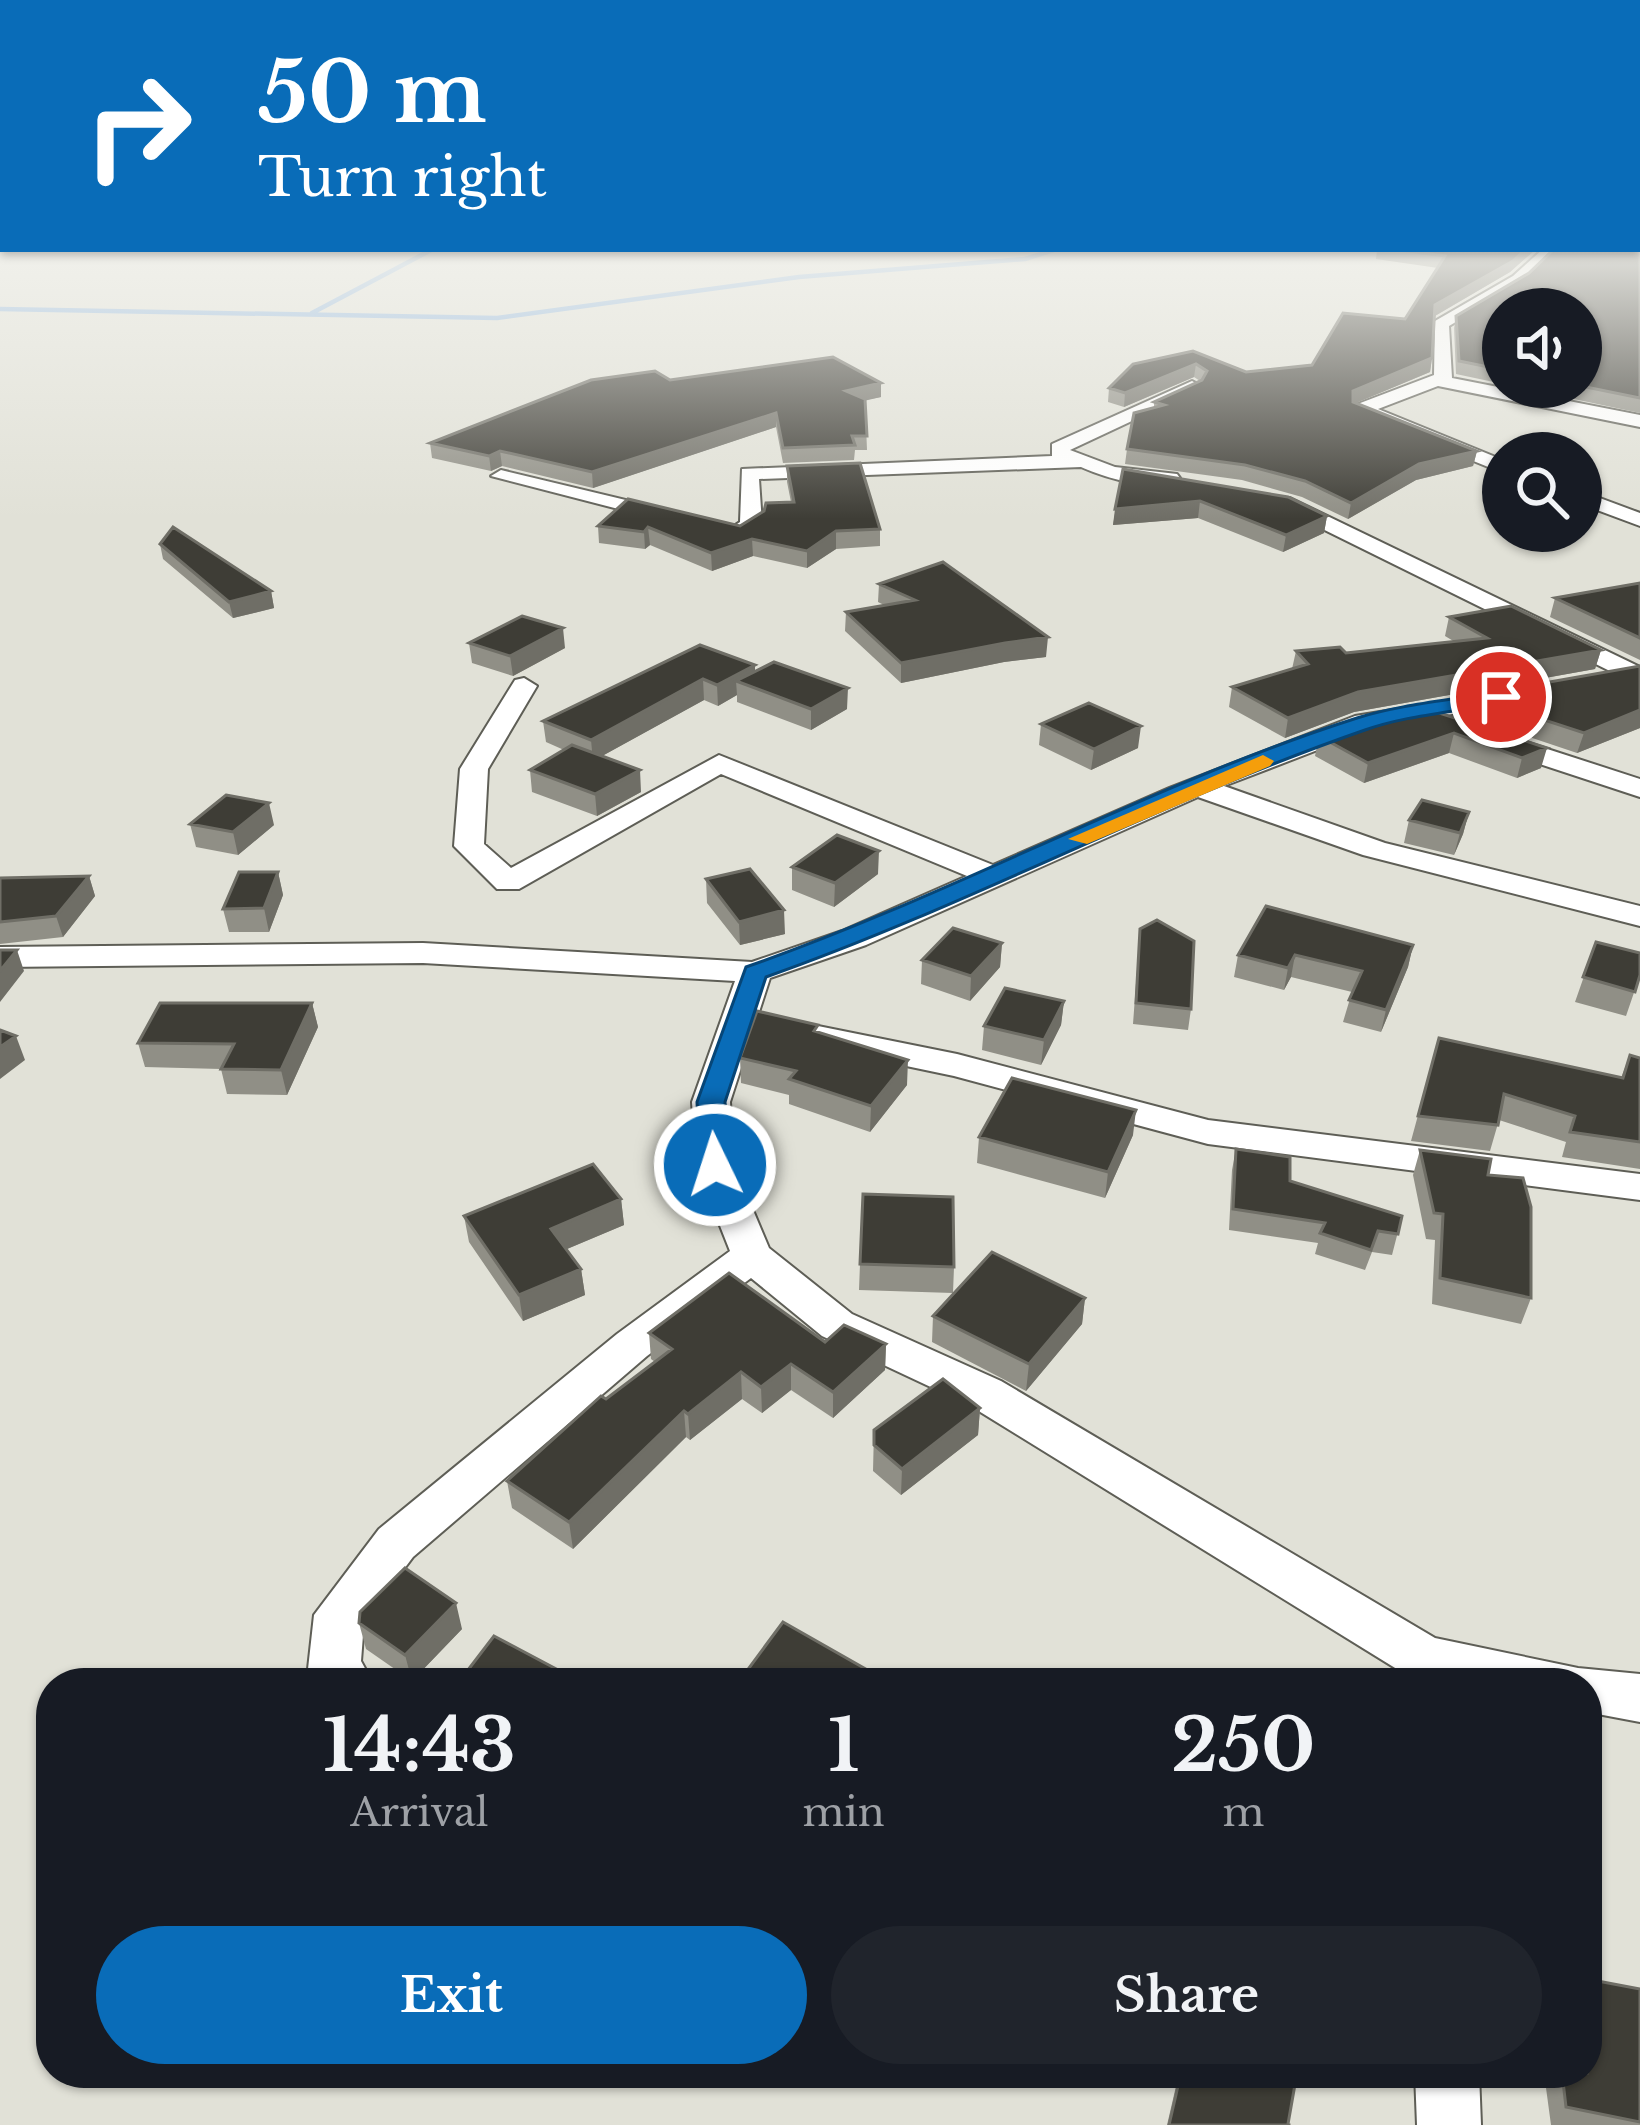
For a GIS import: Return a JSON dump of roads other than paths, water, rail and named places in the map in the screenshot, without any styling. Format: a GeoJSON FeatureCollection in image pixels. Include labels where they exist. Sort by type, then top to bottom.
{"type":"FeatureCollection","features":[{"type":"Feature","properties":{"kind":"street"},"geometry":{"type":"LineString","coordinates":[[1448,320],[1441,324],[1443,377],[1363,413],[1482,459]]}},
{"type":"Feature","properties":{"kind":"street"},"geometry":{"type":"LineString","coordinates":[[1438,381],[1640,422]]}},
{"type":"Feature","properties":{"kind":"street"},"geometry":{"type":"LineString","coordinates":[[1064,461],[1059,448],[1192,386]]}},
{"type":"Feature","properties":{"kind":"street"},"geometry":{"type":"LineString","coordinates":[[501,476],[738,533],[752,524],[748,473],[1064,461],[1203,483]]}},
{"type":"Feature","properties":{"kind":"street"},"geometry":{"type":"LineString","coordinates":[[1258,495],[1294,505],[1638,674]]}},
{"type":"Feature","properties":{"kind":"street"},"geometry":{"type":"LineString","coordinates":[[1602,505],[1640,520]]}},
{"type":"Feature","properties":{"kind":"street"},"geometry":{"type":"LineString","coordinates":[[1586,681],[1638,674]]}},
{"type":"Feature","properties":{"kind":"street"},"geometry":{"type":"LineString","coordinates":[[524,686],[474,769],[469,846],[508,881],[719,763],[995,878]]}},
{"type":"Feature","properties":{"kind":"street"},"geometry":{"type":"LineString","coordinates":[[0,957],[422,953],[755,973],[1365,722],[1544,689]]}},
{"type":"Feature","properties":{"kind":"street"},"geometry":{"type":"LineString","coordinates":[[1415,713],[1640,788]]}},
{"type":"Feature","properties":{"kind":"street"},"geometry":{"type":"LineString","coordinates":[[1198,787],[1374,849],[1640,916]]}},
{"type":"Feature","properties":{"kind":"street"},"geometry":{"type":"LineString","coordinates":[[755,973],[711,1102],[715,1165],[752,1256],[837,1325],[985,1393],[1421,1668]]}},
{"type":"Feature","properties":{"kind":"street"},"geometry":{"type":"LineString","coordinates":[[740,1014],[804,1035],[957,1065],[1208,1132],[1640,1186]]}},
{"type":"Feature","properties":{"kind":"street"},"geometry":{"type":"LineString","coordinates":[[334,1668],[339,1615],[396,1544],[632,1345],[752,1256]]}},
{"type":"Feature","properties":{"kind":"street"},"geometry":{"type":"LineString","coordinates":[[1602,1691],[1640,1698]]}},
{"type":"Feature","properties":{"kind":"street"},"geometry":{"type":"LineString","coordinates":[[1448,2088],[1449,2125]]}}]}
